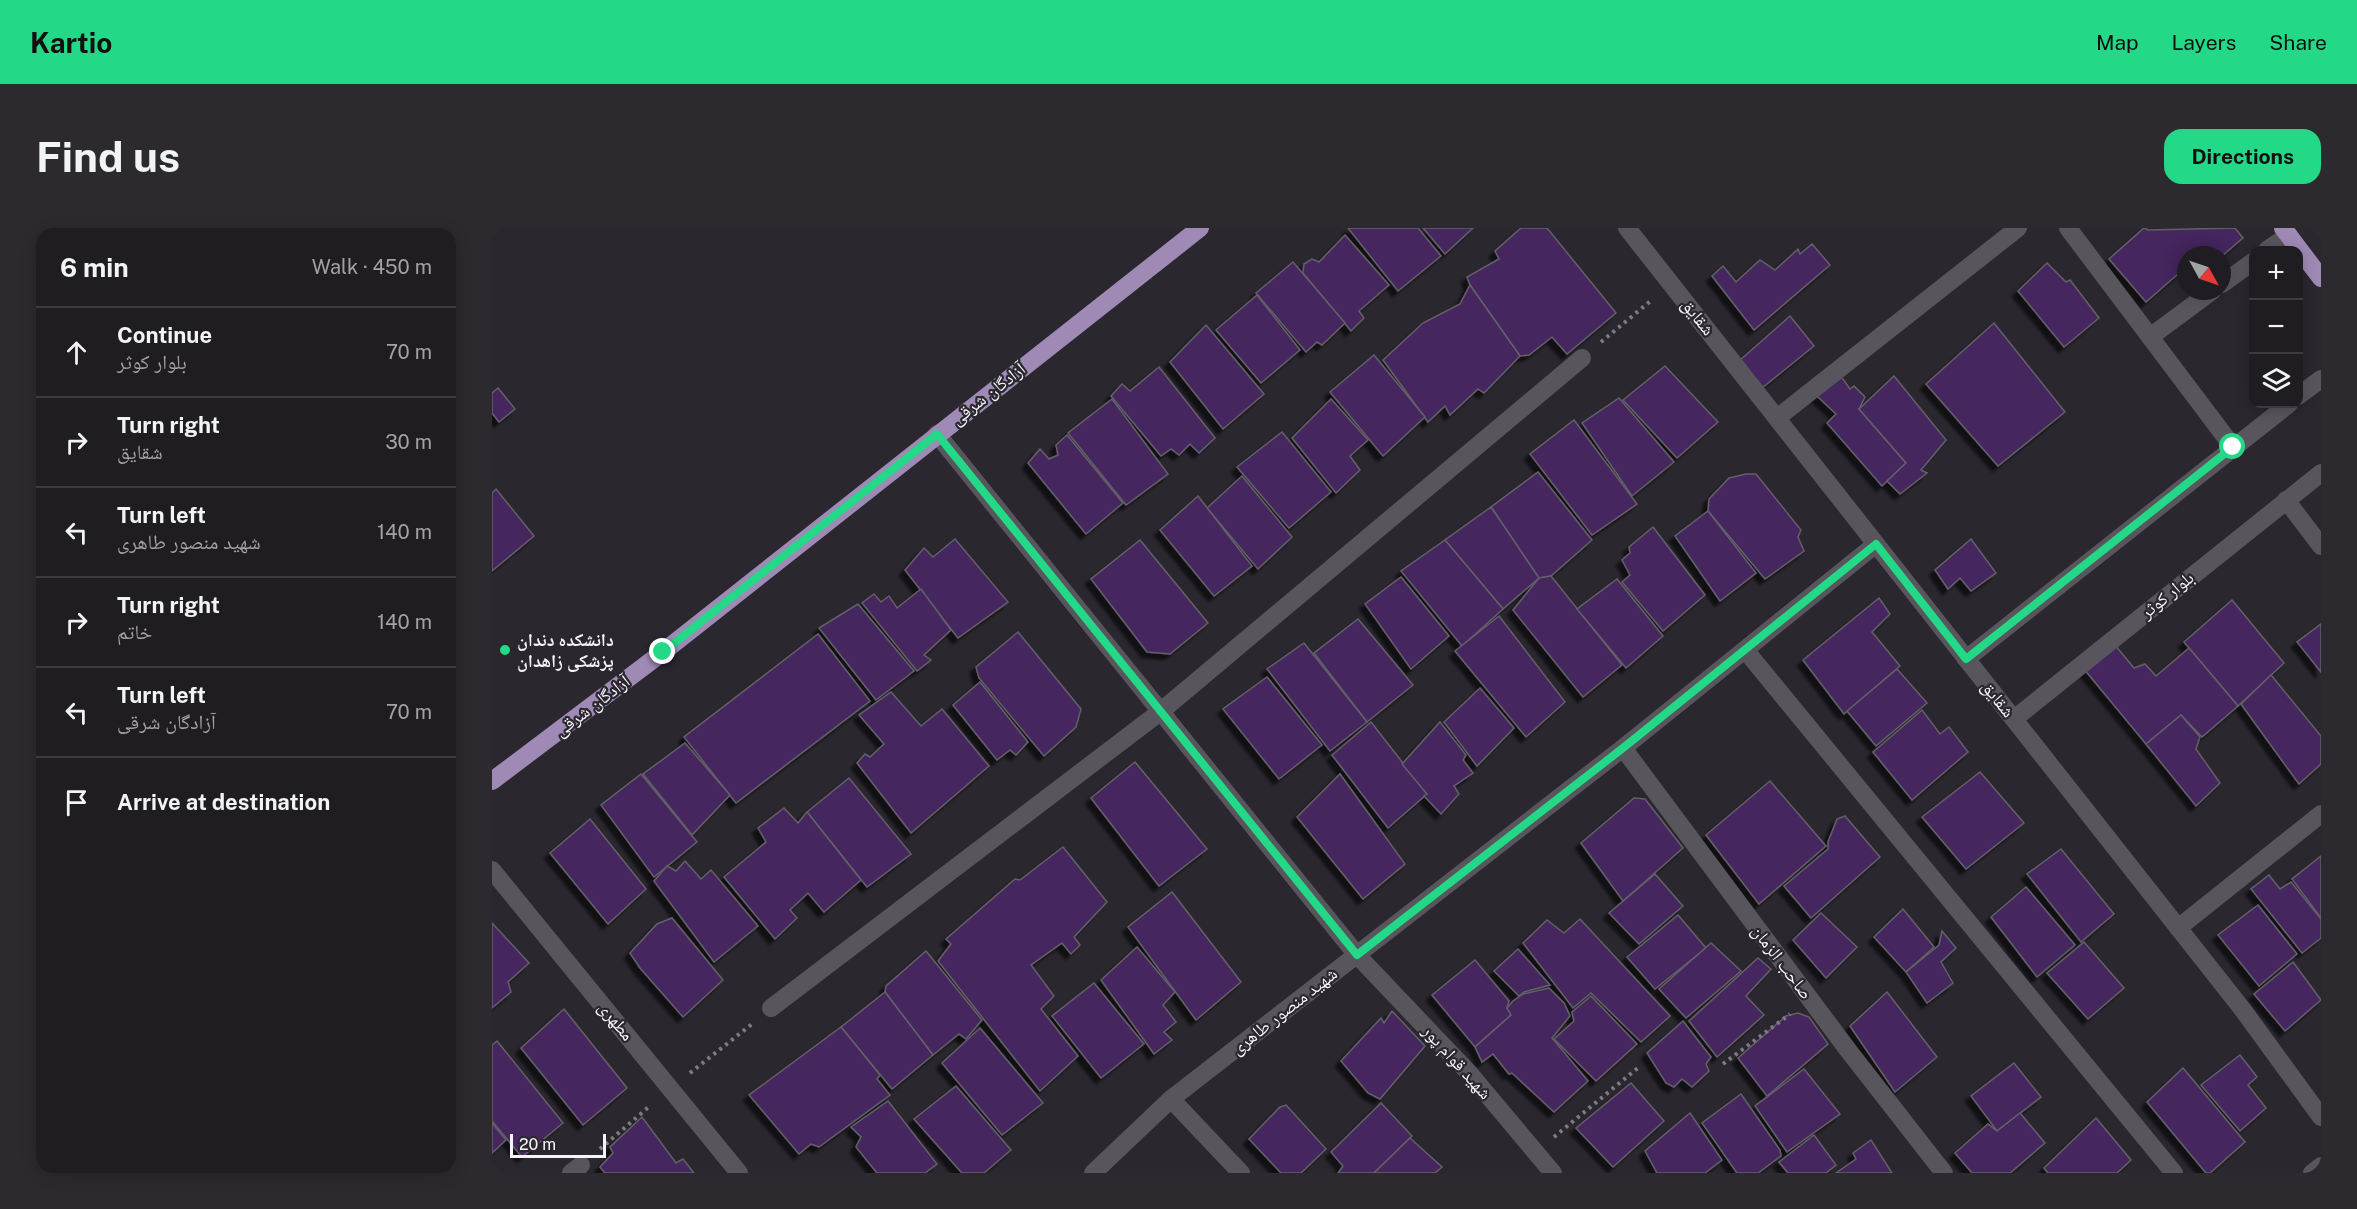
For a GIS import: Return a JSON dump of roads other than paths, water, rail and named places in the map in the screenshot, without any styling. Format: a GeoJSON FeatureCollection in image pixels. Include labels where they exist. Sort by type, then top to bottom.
{"type":"FeatureCollection","features":[{"type":"Feature","properties":{"kind":"main road","name":"آزادگان شرقی"},"geometry":{"type":"LineString","coordinates":[[492,781],[663,652],[1200,228]]}},
{"type":"Feature","properties":{"kind":"main road"},"geometry":{"type":"LineString","coordinates":[[2286,231],[2321,278]]}},
{"type":"Feature","properties":{"kind":"street","name":"شقایق"},"geometry":{"type":"LineString","coordinates":[[1628,228],[2178,928],[2321,1117]]}},
{"type":"Feature","properties":{"kind":"street"},"geometry":{"type":"LineString","coordinates":[[1777,418],[2018,228]]}},
{"type":"Feature","properties":{"kind":"street"},"geometry":{"type":"LineString","coordinates":[[2068,228],[2233,447]]}},
{"type":"Feature","properties":{"kind":"street"},"geometry":{"type":"LineString","coordinates":[[2271,246],[2286,231]]}},
{"type":"Feature","properties":{"kind":"street"},"geometry":{"type":"LineString","coordinates":[[2231,277],[2249,264]]}},
{"type":"Feature","properties":{"kind":"street"},"geometry":{"type":"LineString","coordinates":[[2150,337],[2200,300]]}},
{"type":"Feature","properties":{"kind":"street"},"geometry":{"type":"LineString","coordinates":[[771,1008],[1160,712],[1582,358]]}},
{"type":"Feature","properties":{"kind":"street"},"geometry":{"type":"LineString","coordinates":[[2303,392],[2321,379]]}},
{"type":"Feature","properties":{"kind":"street"},"geometry":{"type":"LineString","coordinates":[[1966,659],[2284,408]]}},
{"type":"Feature","properties":{"kind":"street","name":"شهید قوام پور"},"geometry":{"type":"LineString","coordinates":[[937,434],[1357,955],[1470,1074],[1553,1173]]}},
{"type":"Feature","properties":{"kind":"street","name":"بلوار کوثر"},"geometry":{"type":"LineString","coordinates":[[2014,719],[2321,472]]}},
{"type":"Feature","properties":{"kind":"street"},"geometry":{"type":"LineString","coordinates":[[2286,500],[2321,546]]}},
{"type":"Feature","properties":{"kind":"street","name":"شهید منصور طاهری"},"geometry":{"type":"LineString","coordinates":[[1093,1173],[1172,1098],[1623,748],[1876,544]]}},
{"type":"Feature","properties":{"kind":"street"},"geometry":{"type":"LineString","coordinates":[[1746,651],[2174,1173]]}},
{"type":"Feature","properties":{"kind":"street","name":"صاحب الزمان"},"geometry":{"type":"LineString","coordinates":[[1623,748],[1810,999],[1944,1173]]}},
{"type":"Feature","properties":{"kind":"street"},"geometry":{"type":"LineString","coordinates":[[2178,928],[2321,814]]}},
{"type":"Feature","properties":{"kind":"street","name":"مطهری"},"geometry":{"type":"LineString","coordinates":[[492,870],[739,1173]]}},
{"type":"Feature","properties":{"kind":"street"},"geometry":{"type":"LineString","coordinates":[[1172,1098],[1241,1173]]}},
{"type":"Feature","properties":{"kind":"street"},"geometry":{"type":"LineString","coordinates":[[2312,1173],[2321,1166]]}},
{"type":"Feature","properties":{"kind":"place","name":"دانشکده دندان پزشکی زاهدان"},"geometry":{"type":"Point","coordinates":[505,650]}}]}
